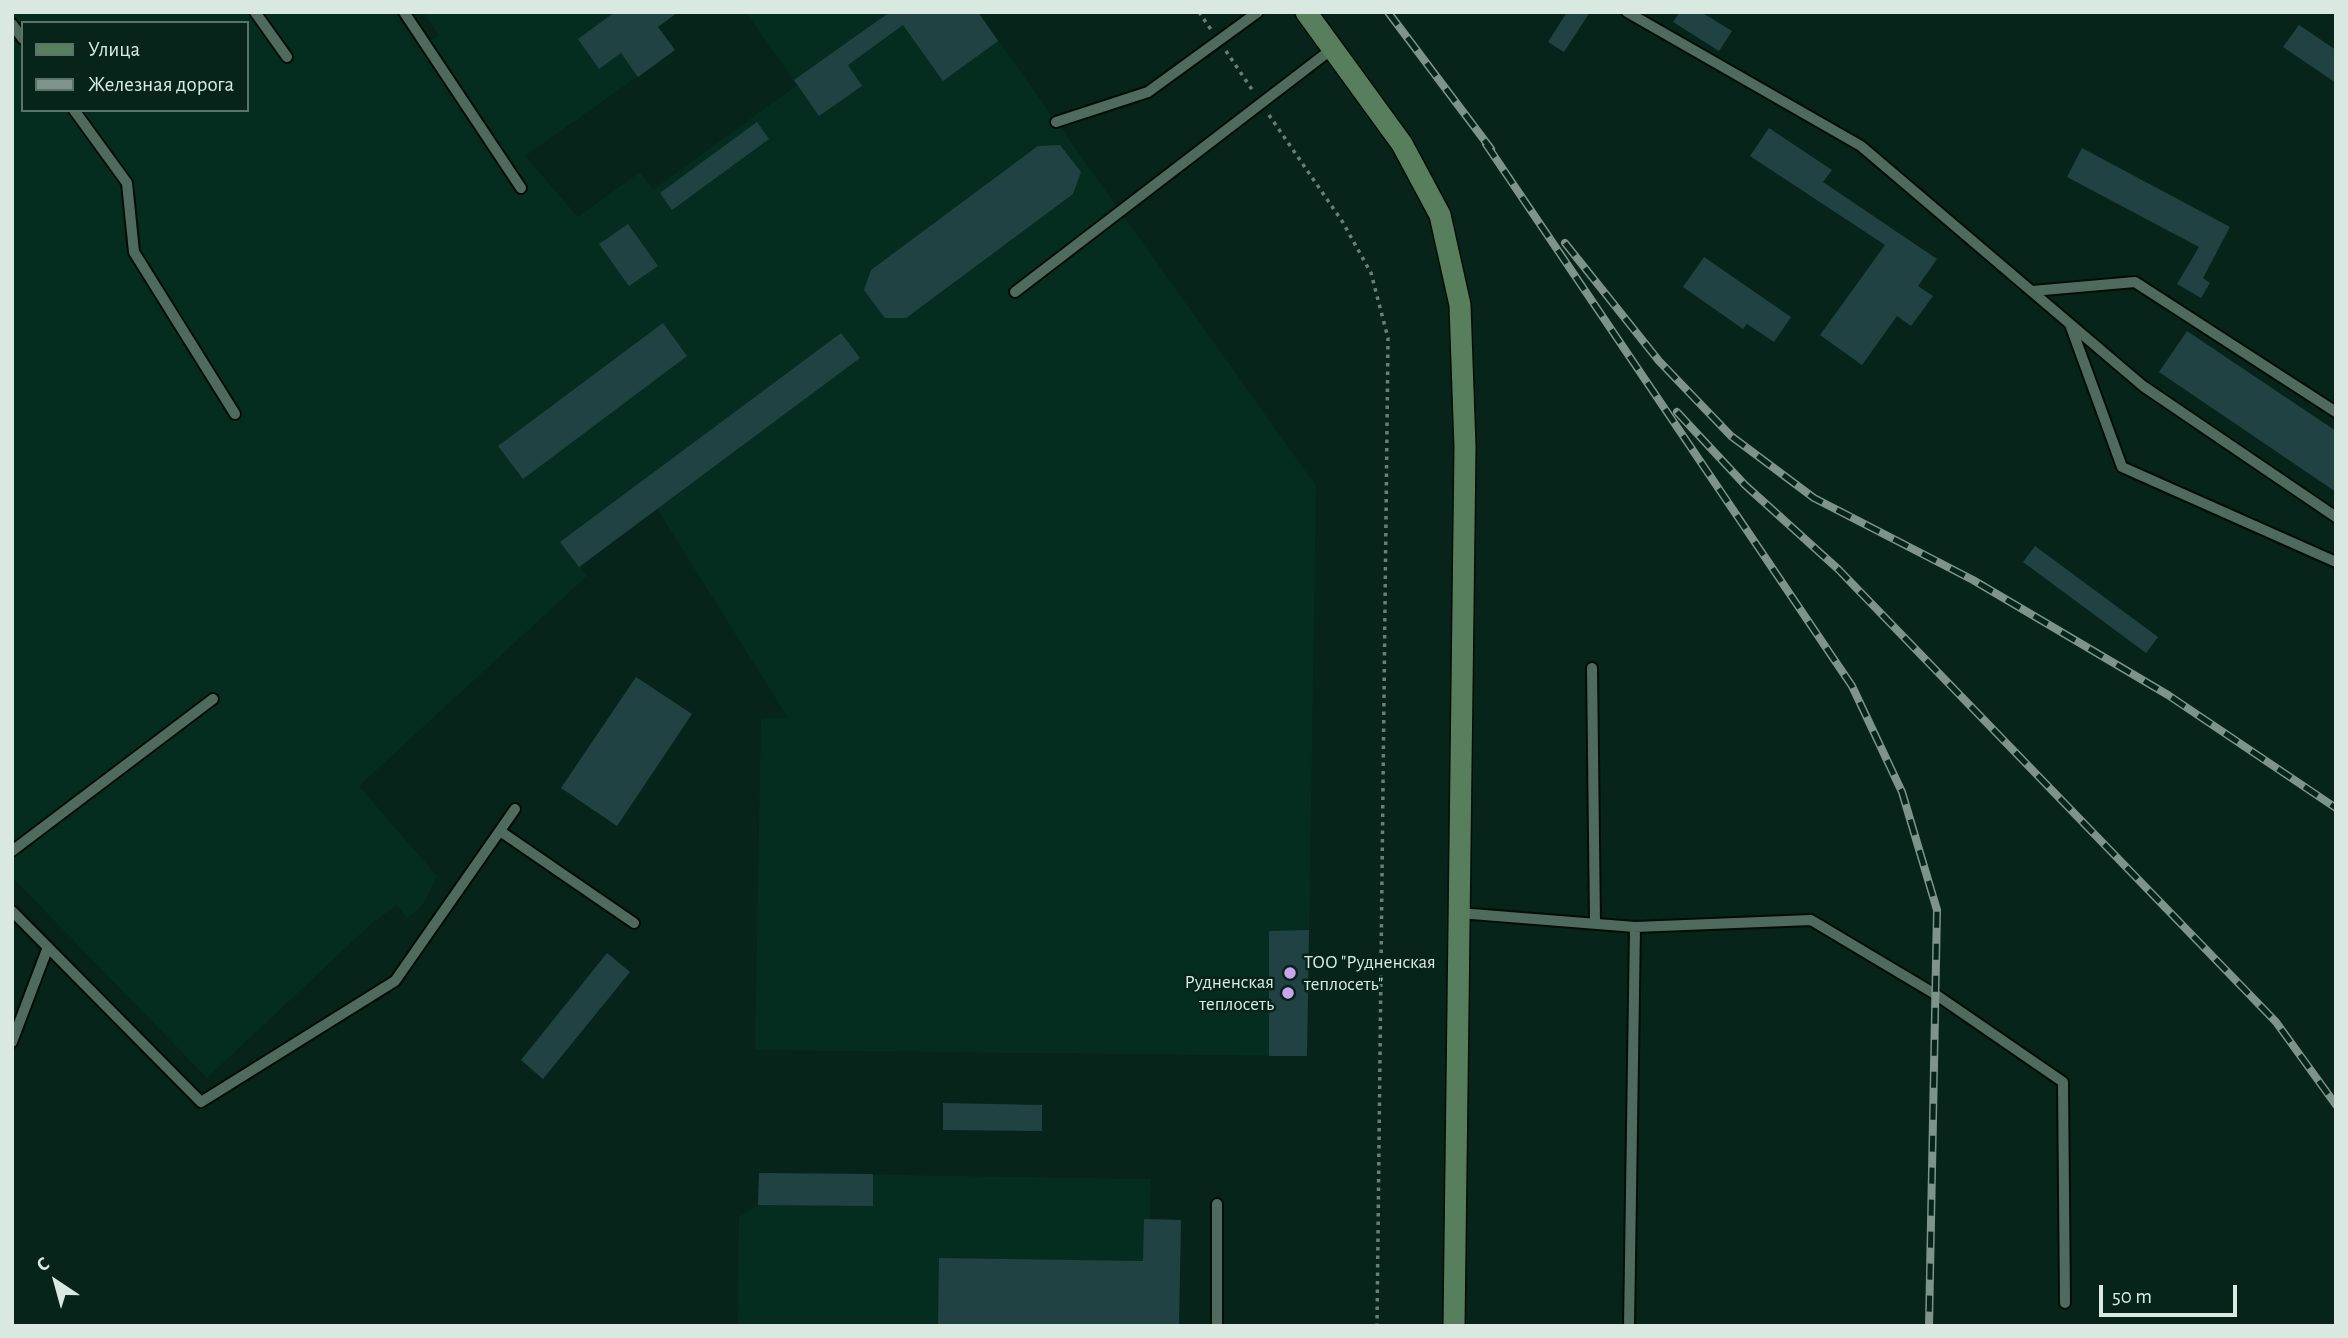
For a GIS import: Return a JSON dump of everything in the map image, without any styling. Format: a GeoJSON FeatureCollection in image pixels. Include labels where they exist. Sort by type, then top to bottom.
{"type":"FeatureCollection","features":[{"type":"Feature","properties":{"kind":"street"},"geometry":{"type":"LineString","coordinates":[[1312,14],[1332,49],[1402,144],[1440,215],[1460,305],[1465,447],[1454,1326]]}},
{"type":"Feature","properties":{"kind":"lane"},"geometry":{"type":"LineString","coordinates":[[255,12],[288,57]]}},
{"type":"Feature","properties":{"kind":"lane"},"geometry":{"type":"LineString","coordinates":[[404,12],[521,188]]}},
{"type":"Feature","properties":{"kind":"lane"},"geometry":{"type":"LineString","coordinates":[[1056,122],[1147,92],[1258,12]]}},
{"type":"Feature","properties":{"kind":"lane"},"geometry":{"type":"LineString","coordinates":[[1627,12],[1861,146],[2143,386],[2336,517]]}},
{"type":"Feature","properties":{"kind":"lane"},"geometry":{"type":"LineString","coordinates":[[1015,292],[1332,49]]}},
{"type":"Feature","properties":{"kind":"lane"},"geometry":{"type":"LineString","coordinates":[[75,112],[127,183],[134,252],[235,414]]}},
{"type":"Feature","properties":{"kind":"lane"},"geometry":{"type":"LineString","coordinates":[[2032,291],[2135,282],[2336,412]]}},
{"type":"Feature","properties":{"kind":"lane"},"geometry":{"type":"LineString","coordinates":[[2070,324],[2122,467],[2336,562]]}},
{"type":"Feature","properties":{"kind":"lane"},"geometry":{"type":"LineString","coordinates":[[1592,668],[1595,923]]}},
{"type":"Feature","properties":{"kind":"lane"},"geometry":{"type":"LineString","coordinates":[[12,851],[213,699]]}},
{"type":"Feature","properties":{"kind":"lane"},"geometry":{"type":"LineString","coordinates":[[12,912],[201,1102],[395,981],[516,808]]}},
{"type":"Feature","properties":{"kind":"lane"},"geometry":{"type":"LineString","coordinates":[[500,831],[634,923]]}},
{"type":"Feature","properties":{"kind":"lane"},"geometry":{"type":"LineString","coordinates":[[1459,913],[1635,926],[1811,920],[1935,994],[2063,1082],[2065,1303]]}},
{"type":"Feature","properties":{"kind":"lane"},"geometry":{"type":"LineString","coordinates":[[1629,1326],[1635,926]]}},
{"type":"Feature","properties":{"kind":"lane"},"geometry":{"type":"LineString","coordinates":[[12,1042],[48,947]]}},
{"type":"Feature","properties":{"kind":"lane"},"geometry":{"type":"LineString","coordinates":[[1217,1204],[1217,1326]]}},
{"type":"Feature","properties":{"kind":"path"},"geometry":{"type":"LineString","coordinates":[[1199,12],[1342,221],[1371,272],[1388,338],[1377,1326]]}},
{"type":"Feature","properties":{"kind":"shaded area"},"geometry":{"type":"Polygon","coordinates":[[[12,12],[395,12],[421,48],[439,35],[423,12],[678,12],[658,27],[675,50],[525,156],[578,217],[640,172],[653,190],[797,85],[746,12],[978,12],[1316,486],[1307,1056],[755,1050],[761,718],[788,718],[657,509],[580,567],[587,576],[359,786],[437,876],[422,906],[407,918],[397,905],[372,923],[207,1078],[12,877],[12,12]]]}},
{"type":"Feature","properties":{"kind":"shaded area"},"geometry":{"type":"Polygon","coordinates":[[[759,1173],[1151,1179],[1150,1219],[1181,1220],[1179,1326],[738,1326],[739,1217],[758,1205],[759,1173]]]}},
{"type":"Feature","properties":{"kind":"building"},"geometry":{"type":"Polygon","coordinates":[[[615,12],[678,12],[658,27],[675,50],[638,77],[621,53],[599,69],[578,39],[615,12]]]}},
{"type":"Feature","properties":{"kind":"building"},"geometry":{"type":"Polygon","coordinates":[[[890,12],[978,12],[998,41],[943,81],[903,25],[848,65],[862,86],[819,116],[794,80],[890,12]]]}},
{"type":"Feature","properties":{"kind":"building"},"geometry":{"type":"Polygon","coordinates":[[[1567,12],[1590,12],[1564,52],[1548,42],[1567,12]]]}},
{"type":"Feature","properties":{"kind":"building"},"geometry":{"type":"Polygon","coordinates":[[[1680,12],[1701,12],[1732,31],[1719,51],[1673,22],[1680,12]]]}},
{"type":"Feature","properties":{"kind":"building"},"geometry":{"type":"Polygon","coordinates":[[[2299,25],[2336,50],[2336,83],[2283,47],[2299,25]]]}},
{"type":"Feature","properties":{"kind":"building"},"geometry":{"type":"Polygon","coordinates":[[[757,122],[769,139],[672,210],[660,193],[757,122]]]}},
{"type":"Feature","properties":{"kind":"building"},"geometry":{"type":"Polygon","coordinates":[[[1769,128],[1832,170],[1823,182],[1937,259],[1918,286],[1933,296],[1911,326],[1897,316],[1862,365],[1820,335],[1885,245],[1750,156],[1769,128]]]}},
{"type":"Feature","properties":{"kind":"building"},"geometry":{"type":"Polygon","coordinates":[[[1060,145],[1081,172],[1073,194],[906,318],[885,318],[864,290],[871,270],[1038,146],[1060,145]]]}},
{"type":"Feature","properties":{"kind":"building"},"geometry":{"type":"Polygon","coordinates":[[[2082,148],[2230,227],[2203,278],[2210,283],[2201,298],[2177,284],[2199,247],[2067,177],[2082,148]]]}},
{"type":"Feature","properties":{"kind":"building"},"geometry":{"type":"Polygon","coordinates":[[[628,224],[658,266],[629,286],[599,244],[628,224]]]}},
{"type":"Feature","properties":{"kind":"building"},"geometry":{"type":"Polygon","coordinates":[[[1704,257],[1791,317],[1774,342],[1747,324],[1743,329],[1683,287],[1704,257]]]}},
{"type":"Feature","properties":{"kind":"building"},"geometry":{"type":"Polygon","coordinates":[[[663,323],[687,356],[523,479],[498,446],[663,323]]]}},
{"type":"Feature","properties":{"kind":"building"},"geometry":{"type":"Polygon","coordinates":[[[2187,331],[2336,431],[2336,492],[2159,372],[2187,331]]]}},
{"type":"Feature","properties":{"kind":"building"},"geometry":{"type":"Polygon","coordinates":[[[841,333],[860,358],[579,567],[560,542],[841,333]]]}},
{"type":"Feature","properties":{"kind":"building"},"geometry":{"type":"Polygon","coordinates":[[[2035,546],[2158,637],[2146,653],[2023,562],[2035,546]]]}},
{"type":"Feature","properties":{"kind":"building"},"geometry":{"type":"Polygon","coordinates":[[[636,677],[692,714],[617,826],[561,788],[636,677]]]}},
{"type":"Feature","properties":{"kind":"building","name":"Рудненская теплосеть"},"geometry":{"type":"Polygon","coordinates":[[[1309,930],[1307,1056],[1269,1056],[1269,931],[1309,930]]]}},
{"type":"Feature","properties":{"kind":"building"},"geometry":{"type":"Polygon","coordinates":[[[607,953],[630,972],[543,1079],[521,1060],[607,953]]]}},
{"type":"Feature","properties":{"kind":"building"},"geometry":{"type":"Polygon","coordinates":[[[943,1103],[1042,1105],[1042,1131],[943,1130],[943,1103]]]}},
{"type":"Feature","properties":{"kind":"building"},"geometry":{"type":"Polygon","coordinates":[[[759,1173],[873,1174],[873,1206],[758,1205],[759,1173]]]}},
{"type":"Feature","properties":{"kind":"building"},"geometry":{"type":"Polygon","coordinates":[[[1144,1219],[1181,1220],[1179,1326],[938,1326],[939,1258],[1143,1261],[1144,1219]]]}},
{"type":"Feature","properties":{"kind":"railway"},"geometry":{"type":"LineString","coordinates":[[1388,12],[1491,149]]}},
{"type":"Feature","properties":{"kind":"railway"},"geometry":{"type":"LineString","coordinates":[[1486,144],[1852,686],[1902,792],[1937,910],[1929,1326]]}},
{"type":"Feature","properties":{"kind":"railway"},"geometry":{"type":"LineString","coordinates":[[1565,243],[1659,361],[1731,436],[1814,498],[1973,580],[2168,695],[2336,808]]}},
{"type":"Feature","properties":{"kind":"railway"},"geometry":{"type":"LineString","coordinates":[[1677,412],[1745,485],[1838,569],[2276,1022],[2336,1105]]}},
{"type":"Feature","properties":{"kind":"place","name":"ТОО \"Рудненская теплосеть\""},"geometry":{"type":"Point","coordinates":[1290,973]}},
{"type":"Feature","properties":{"kind":"place","name":"Рудненская теплосеть"},"geometry":{"type":"Point","coordinates":[1288,993]}}]}
